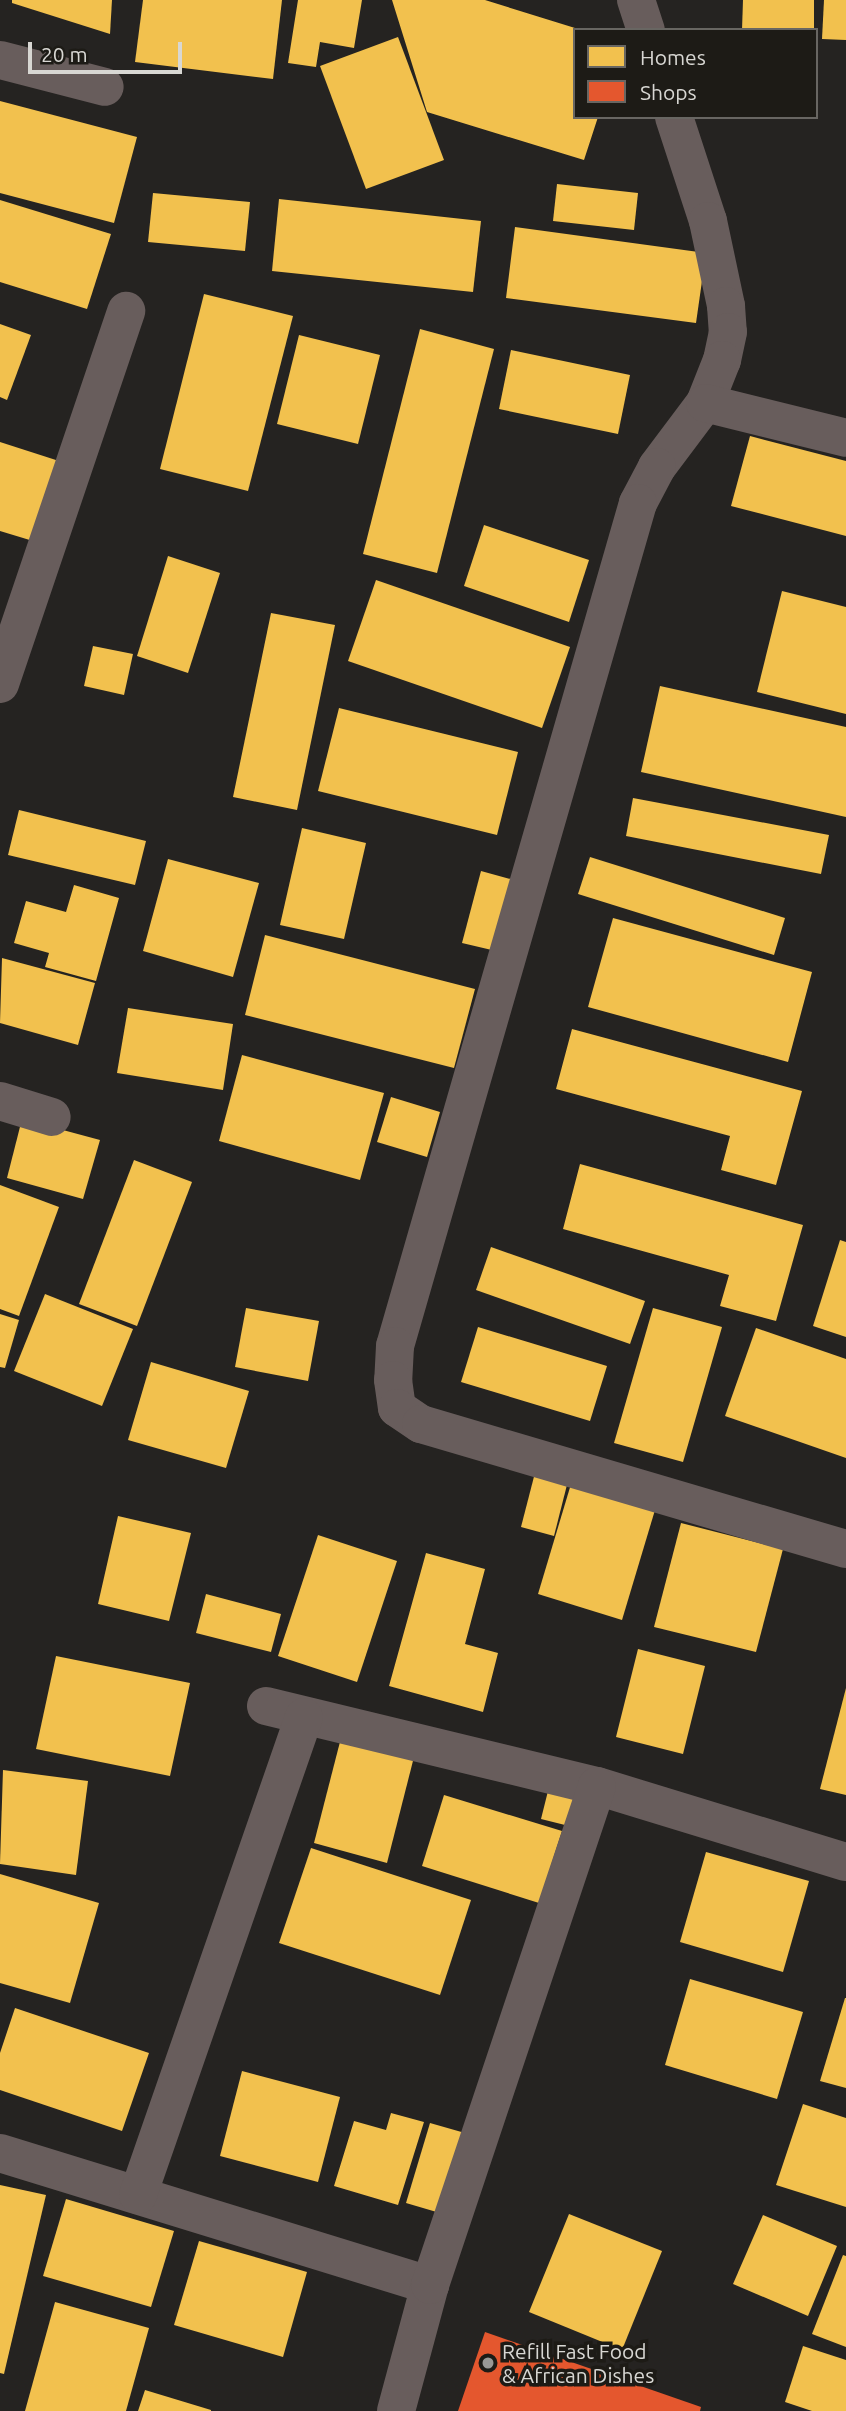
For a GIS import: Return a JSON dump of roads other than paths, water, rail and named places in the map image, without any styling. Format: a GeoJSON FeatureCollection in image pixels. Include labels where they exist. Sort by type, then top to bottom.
{"type":"FeatureCollection","features":[{"type":"Feature","properties":{"kind":"street"},"geometry":{"type":"LineString","coordinates":[[635,0],[645,28]]}},
{"type":"Feature","properties":{"kind":"street"},"geometry":{"type":"LineString","coordinates":[[0,60],[105,87]]}},
{"type":"Feature","properties":{"kind":"street"},"geometry":{"type":"LineString","coordinates":[[675,119],[708,221],[726,306],[724,351],[705,403],[657,467],[638,503],[395,1346],[397,1408],[421,1424],[846,1549]]}},
{"type":"Feature","properties":{"kind":"street"},"geometry":{"type":"LineString","coordinates":[[0,684],[126,312]]}},
{"type":"Feature","properties":{"kind":"street"},"geometry":{"type":"LineString","coordinates":[[705,403],[846,438]]}},
{"type":"Feature","properties":{"kind":"street"},"geometry":{"type":"LineString","coordinates":[[0,1101],[52,1117]]}},
{"type":"Feature","properties":{"kind":"street"},"geometry":{"type":"LineString","coordinates":[[266,1706],[597,1786],[846,1862]]}},
{"type":"Feature","properties":{"kind":"street"},"geometry":{"type":"LineString","coordinates":[[138,2195],[304,1717]]}},
{"type":"Feature","properties":{"kind":"street"},"geometry":{"type":"LineString","coordinates":[[396,2411],[430,2285],[597,1786]]}},
{"type":"Feature","properties":{"kind":"street"},"geometry":{"type":"LineString","coordinates":[[0,2153],[430,2285]]}},
{"type":"Feature","properties":{"kind":"place","name":"Refill Fast Food & African Dishes"},"geometry":{"type":"Point","coordinates":[488,2363]}}]}
